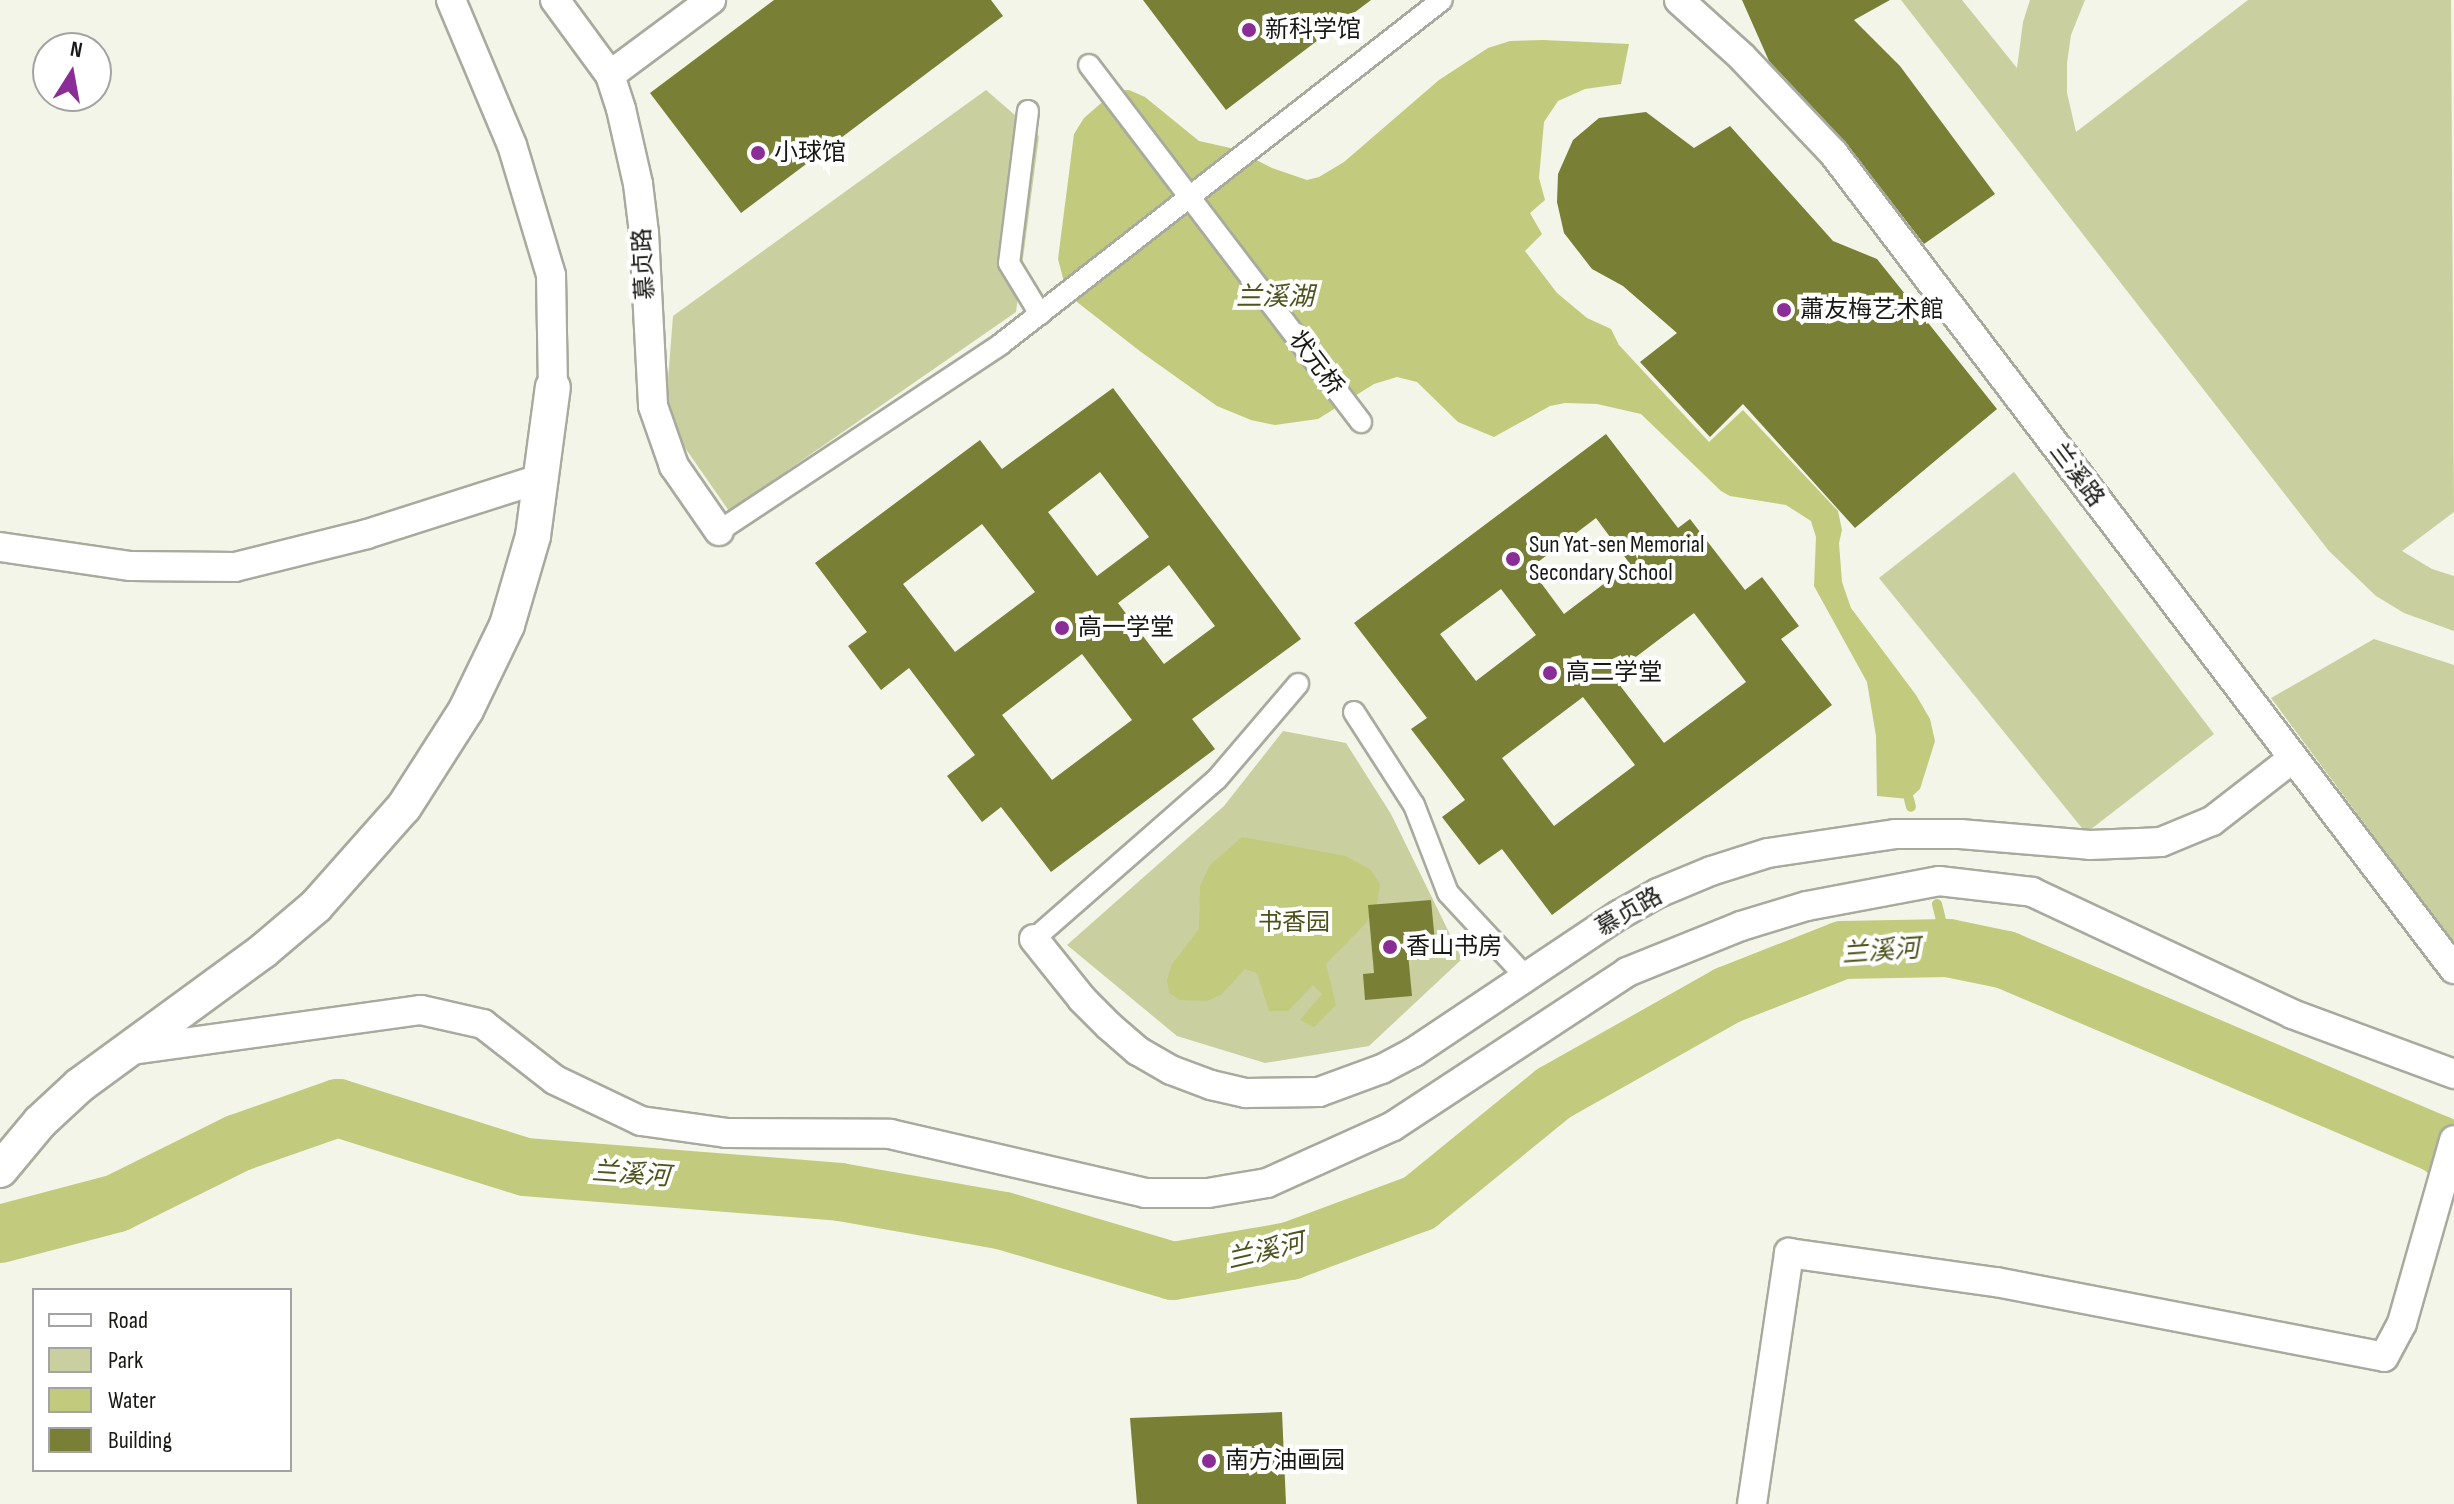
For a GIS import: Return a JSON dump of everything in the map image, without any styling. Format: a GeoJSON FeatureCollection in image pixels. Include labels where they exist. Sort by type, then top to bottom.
{"type":"FeatureCollection","features":[{"type":"Feature","properties":{"kind":"street"},"geometry":{"type":"LineString","coordinates":[[0,1170],[40,1122],[124,1051],[263,951],[316,906],[404,807],[466,710],[507,625],[533,536],[543,478],[553,387],[551,275],[512,145],[451,0]]}},
{"type":"Feature","properties":{"kind":"street","name":"慕贞路"},"geometry":{"type":"LineString","coordinates":[[555,0],[610,75],[638,184],[647,277],[646,336],[653,406],[674,466],[719,531]]}},
{"type":"Feature","properties":{"kind":"street"},"geometry":{"type":"LineString","coordinates":[[610,75],[711,0]]}},
{"type":"Feature","properties":{"kind":"street"},"geometry":{"type":"LineString","coordinates":[[719,531],[1064,297],[1442,0]]}},
{"type":"Feature","properties":{"kind":"street","name":"兰溪路"},"geometry":{"type":"LineString","coordinates":[[1679,0],[1742,57],[1834,154],[2454,969]]}},
{"type":"Feature","properties":{"kind":"street","name":"状元桥"},"geometry":{"type":"LineString","coordinates":[[1089,65],[1358,419]]}},
{"type":"Feature","properties":{"kind":"street"},"geometry":{"type":"LineString","coordinates":[[1028,111],[1009,263],[1040,314]]}},
{"type":"Feature","properties":{"kind":"street"},"geometry":{"type":"LineString","coordinates":[[0,547],[131,566],[235,567],[367,534],[543,478]]}},
{"type":"Feature","properties":{"kind":"street"},"geometry":{"type":"LineString","coordinates":[[1034,939],[1217,779],[1298,684]]}},
{"type":"Feature","properties":{"kind":"street"},"geometry":{"type":"LineString","coordinates":[[1354,712],[1414,805],[1448,893],[1526,977]]}},
{"type":"Feature","properties":{"kind":"street","name":"慕贞路"},"geometry":{"type":"LineString","coordinates":[[1034,939],[1082,999],[1138,1051],[1184,1075],[1246,1093],[1319,1092],[1352,1082],[1414,1052],[1658,893],[1768,853],[1895,834],[1960,834],[2127,846],[2161,842],[2212,821],[2292,759]]}},
{"type":"Feature","properties":{"kind":"street"},"geometry":{"type":"LineString","coordinates":[[124,1051],[421,1010],[483,1024],[555,1080],[641,1121],[726,1133],[890,1134],[1145,1193],[1208,1193],[1267,1183],[1393,1126],[1627,972],[1741,926],[1807,906],[1939,881],[2032,892],[2292,1014],[2454,1074]]}},
{"type":"Feature","properties":{"kind":"street"},"geometry":{"type":"LineString","coordinates":[[1752,1504],[1789,1253],[1996,1282],[2384,1357],[2402,1323],[2454,1140]]}},
{"type":"Feature","properties":{"kind":"green space"},"geometry":{"type":"Polygon","coordinates":[[[1901,0],[1962,0],[2017,68],[2023,22],[2030,0],[2085,0],[2071,35],[2067,63],[2067,93],[2076,132],[2248,0],[2451,0],[2454,512],[2402,551],[2432,569],[2454,576],[2454,631],[2404,613],[2376,596],[2329,551],[1901,0]]]}},
{"type":"Feature","properties":{"kind":"green space"},"geometry":{"type":"Polygon","coordinates":[[[986,90],[1039,136],[1016,312],[729,511],[665,419],[673,316],[986,90]]]}},
{"type":"Feature","properties":{"kind":"green space"},"geometry":{"type":"Polygon","coordinates":[[[2014,472],[2214,734],[2086,833],[1879,578],[2014,472]]]}},
{"type":"Feature","properties":{"kind":"green space"},"geometry":{"type":"Polygon","coordinates":[[[2374,639],[2454,665],[2454,944],[2271,698],[2374,639]]]}},
{"type":"Feature","properties":{"kind":"green space","name":"书香园"},"geometry":{"type":"Polygon","coordinates":[[[1283,731],[1346,743],[1391,814],[1462,959],[1369,1046],[1265,1063],[1177,1036],[1067,945],[1224,806],[1283,731]]]}},
{"type":"Feature","properties":{"kind":"water","name":"兰溪湖"},"geometry":{"type":"Polygon","coordinates":[[[1510,41],[1629,44],[1621,84],[1585,89],[1558,101],[1544,122],[1539,178],[1545,200],[1530,213],[1542,234],[1525,251],[1557,293],[1587,318],[1611,329],[1619,345],[1709,442],[1743,410],[1838,511],[1842,530],[1839,543],[1842,582],[1851,608],[1916,695],[1930,719],[1935,741],[1920,789],[1909,799],[1877,796],[1876,736],[1867,682],[1814,586],[1816,537],[1811,521],[1786,505],[1730,496],[1721,491],[1641,414],[1597,404],[1565,403],[1550,406],[1494,437],[1458,422],[1417,382],[1397,377],[1374,384],[1318,419],[1275,425],[1251,420],[1217,406],[1141,352],[1077,302],[1064,282],[1058,259],[1074,134],[1084,118],[1115,91],[1129,90],[1145,97],[1199,141],[1235,149],[1272,168],[1307,180],[1319,177],[1344,162],[1439,80],[1488,48],[1510,41]]]}},
{"type":"Feature","properties":{"kind":"water"},"geometry":{"type":"Polygon","coordinates":[[[1242,837],[1346,856],[1371,870],[1380,884],[1377,904],[1366,923],[1326,964],[1336,1005],[1314,1027],[1300,1020],[1322,994],[1313,985],[1288,1011],[1269,1011],[1257,973],[1245,969],[1221,995],[1207,1001],[1180,1000],[1169,993],[1167,980],[1172,964],[1199,929],[1200,886],[1210,865],[1242,837]]]}},
{"type":"Feature","properties":{"kind":"building","name":"小球馆"},"geometry":{"type":"Polygon","coordinates":[[[774,0],[991,0],[1003,16],[741,213],[650,93],[774,0]]]}},
{"type":"Feature","properties":{"kind":"building","name":"新科学馆"},"geometry":{"type":"Polygon","coordinates":[[[1143,0],[1371,0],[1226,110],[1143,0]]]}},
{"type":"Feature","properties":{"kind":"building"},"geometry":{"type":"Polygon","coordinates":[[[1742,0],[1890,0],[1854,20],[1900,66],[1995,194],[1924,244],[1847,144],[1769,61],[1742,0]]]}},
{"type":"Feature","properties":{"kind":"building","name":"蕭友梅艺术館"},"geometry":{"type":"Polygon","coordinates":[[[1646,112],[1694,148],[1730,126],[1833,241],[1877,259],[1997,409],[1855,528],[1743,404],[1710,437],[1640,362],[1677,333],[1623,286],[1592,269],[1564,233],[1557,202],[1558,174],[1573,140],[1599,118],[1646,112]]]}},
{"type":"Feature","properties":{"kind":"building","name":"高一学堂"},"geometry":{"type":"Polygon","coordinates":[[[1113,388],[1301,639],[1192,719],[1215,749],[1051,872],[1001,807],[982,822],[947,776],[975,755],[909,668],[881,690],[848,646],[867,632],[815,563],[980,440],[1002,469],[1113,388]],[[1100,472],[1048,512],[1097,576],[1149,537],[1100,472]],[[982,524],[903,584],[955,652],[1035,592],[982,524]],[[1169,565],[1118,603],[1164,664],[1215,626],[1169,565]],[[1082,654],[1002,715],[1052,780],[1132,720],[1082,654]]]}},
{"type":"Feature","properties":{"kind":"building","name":"高二学堂"},"geometry":{"type":"Polygon","coordinates":[[[1606,434],[1678,528],[1690,519],[1745,590],[1762,577],[1799,626],[1781,639],[1832,705],[1552,915],[1502,849],[1479,865],[1442,817],[1465,800],[1411,729],[1427,718],[1354,623],[1606,434]],[[1596,518],[1530,568],[1564,614],[1630,564],[1596,518]],[[1501,589],[1440,634],[1476,681],[1536,635],[1501,589]],[[1694,613],[1612,675],[1664,743],[1746,682],[1694,613]],[[1583,697],[1502,758],[1554,826],[1635,765],[1583,697]]]}},
{"type":"Feature","properties":{"kind":"building","name":"香山书房"},"geometry":{"type":"Polygon","coordinates":[[[1431,900],[1435,942],[1407,943],[1412,996],[1365,1000],[1363,974],[1374,973],[1368,905],[1431,900]]]}},
{"type":"Feature","properties":{"kind":"building","name":"南方油画园"},"geometry":{"type":"Polygon","coordinates":[[[1282,1412],[1286,1504],[1137,1504],[1130,1418],[1282,1412]]]}},
{"type":"Feature","properties":{"kind":"waterway"},"geometry":{"type":"LineString","coordinates":[[1909,799],[1911,807]]}},
{"type":"Feature","properties":{"kind":"waterway"},"geometry":{"type":"LineString","coordinates":[[1937,904],[1948,948]]}},
{"type":"Feature","properties":{"kind":"waterway","name":"兰溪河"},"geometry":{"type":"LineString","coordinates":[[0,1234],[117,1203],[238,1143],[338,1108],[525,1167],[840,1192],[1004,1221],[1173,1271],[1290,1251],[1419,1203],[1554,1093],[1728,995],[1842,950],[1948,948],[2006,960],[2438,1144],[2454,1157]]}},
{"type":"Feature","properties":{"kind":"place","name":"新科学馆"},"geometry":{"type":"Point","coordinates":[1249,30]}},
{"type":"Feature","properties":{"kind":"place","name":"小球馆"},"geometry":{"type":"Point","coordinates":[758,153]}},
{"type":"Feature","properties":{"kind":"place","name":"蕭友梅艺术館"},"geometry":{"type":"Point","coordinates":[1784,310]}},
{"type":"Feature","properties":{"kind":"place","name":"Sun Yat-sen Memorial Secondary School"},"geometry":{"type":"Point","coordinates":[1513,559]}},
{"type":"Feature","properties":{"kind":"place","name":"高一学堂"},"geometry":{"type":"Point","coordinates":[1062,628]}},
{"type":"Feature","properties":{"kind":"place","name":"高二学堂"},"geometry":{"type":"Point","coordinates":[1550,673]}},
{"type":"Feature","properties":{"kind":"place","name":"香山书房"},"geometry":{"type":"Point","coordinates":[1390,947]}},
{"type":"Feature","properties":{"kind":"place","name":"南方油画园"},"geometry":{"type":"Point","coordinates":[1209,1461]}}]}
